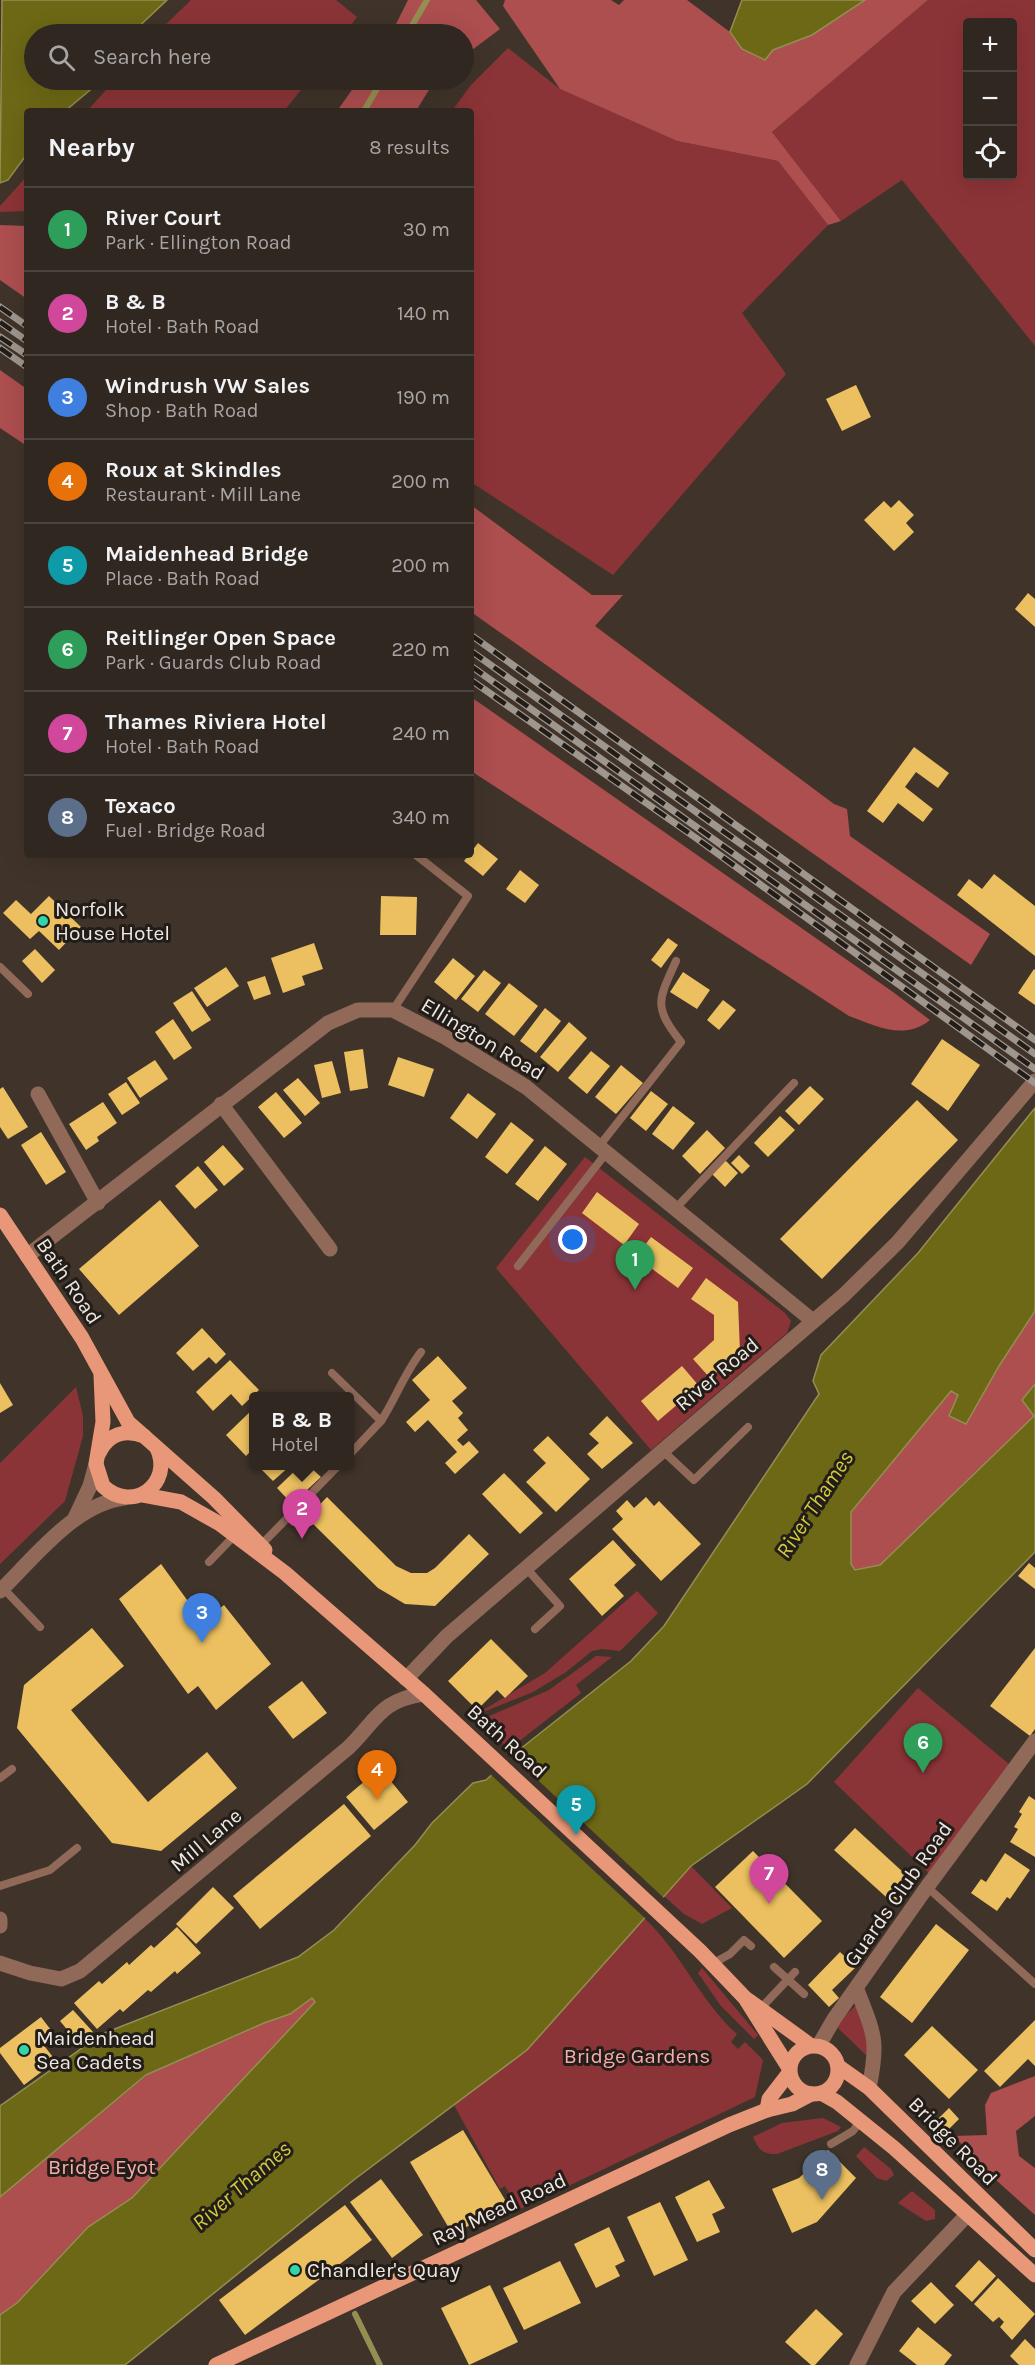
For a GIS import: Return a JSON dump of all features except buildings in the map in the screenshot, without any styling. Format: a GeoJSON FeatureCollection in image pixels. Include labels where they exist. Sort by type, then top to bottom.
{"type":"FeatureCollection","features":[{"type":"Feature","properties":{"kind":"main road","name":"Bath Road"},"geometry":{"type":"LineString","coordinates":[[2,1221],[82,1338],[128,1422],[214,1498],[261,1545],[285,1573]]}},
{"type":"Feature","properties":{"kind":"main road","name":"Bath Road"},"geometry":{"type":"LineString","coordinates":[[97,1459],[103,1422],[101,1372]]}},
{"type":"Feature","properties":{"kind":"main road"},"geometry":{"type":"LineString","coordinates":[[124,1498],[103,1486],[97,1459],[113,1437],[128,1432],[144,1436]]}},
{"type":"Feature","properties":{"kind":"main road"},"geometry":{"type":"LineString","coordinates":[[143,1495],[154,1487],[160,1475],[161,1462],[156,1447]]}},
{"type":"Feature","properties":{"kind":"main road","name":"Bath Road"},"geometry":{"type":"LineString","coordinates":[[124,1498],[143,1495],[163,1497],[191,1506],[235,1535],[285,1573],[440,1709],[700,1951],[746,1998],[815,2045],[832,2052],[838,2066]]}},
{"type":"Feature","properties":{"kind":"main road","name":"Bath Road"},"geometry":{"type":"LineString","coordinates":[[746,1998],[789,2070],[796,2087],[816,2094]]}},
{"type":"Feature","properties":{"kind":"main road"},"geometry":{"type":"LineString","coordinates":[[767,2110],[769,2099],[789,2070],[796,2053],[815,2045]]}},
{"type":"Feature","properties":{"kind":"main road"},"geometry":{"type":"LineString","coordinates":[[816,2094],[835,2083],[838,2066]]}},
{"type":"Feature","properties":{"kind":"main road","name":"Bridge Road"},"geometry":{"type":"LineString","coordinates":[[838,2066],[869,2088],[1035,2250]]}},
{"type":"Feature","properties":{"kind":"main road","name":"Bridge Road"},"geometry":{"type":"LineString","coordinates":[[816,2094],[861,2120],[1035,2275]]}},
{"type":"Feature","properties":{"kind":"main road","name":"Ray Mead Road"},"geometry":{"type":"LineString","coordinates":[[216,2365],[767,2110],[792,2104],[816,2094]]}},
{"type":"Feature","properties":{"kind":"street","name":"Ellington Road"},"geometry":{"type":"LineString","coordinates":[[27,1256],[328,1023],[358,1010],[393,1010],[446,1037],[526,1087],[604,1148],[813,1321]]}},
{"type":"Feature","properties":{"kind":"street","name":"River Road"},"geometry":{"type":"LineString","coordinates":[[406,1679],[447,1636],[813,1321],[898,1242],[1035,1081]]}},
{"type":"Feature","properties":{"kind":"street"},"geometry":{"type":"LineString","coordinates":[[38,1094],[98,1203]]}},
{"type":"Feature","properties":{"kind":"street"},"geometry":{"type":"LineString","coordinates":[[221,1104],[330,1249]]}},
{"type":"Feature","properties":{"kind":"street"},"geometry":{"type":"LineString","coordinates":[[75,1518],[90,1486],[97,1459]]}},
{"type":"Feature","properties":{"kind":"street"},"geometry":{"type":"LineString","coordinates":[[1,1589],[75,1518],[98,1505],[124,1498]]}},
{"type":"Feature","properties":{"kind":"street","name":"Mill Lane"},"geometry":{"type":"LineString","coordinates":[[0,1963],[30,1973],[61,1979],[80,1971],[348,1748],[368,1724],[394,1701],[423,1694]]}},
{"type":"Feature","properties":{"kind":"street","name":"Guards Club Road"},"geometry":{"type":"LineString","coordinates":[[869,2088],[874,2063],[875,2033],[856,1990],[927,1887],[1035,1741]]}},
{"type":"Feature","properties":{"kind":"street"},"geometry":{"type":"LineString","coordinates":[[0,1919],[0,1926]]}},
{"type":"Feature","properties":{"kind":"street"},"geometry":{"type":"LineString","coordinates":[[815,2045],[856,1990]]}},
{"type":"Feature","properties":{"kind":"street"},"geometry":{"type":"LineString","coordinates":[[857,2365],[894,2292],[967,2215]]}},
{"type":"Feature","properties":{"kind":"lane"},"geometry":{"type":"LineString","coordinates":[[393,1010],[468,896],[420,858]]}},
{"type":"Feature","properties":{"kind":"lane"},"geometry":{"type":"LineString","coordinates":[[518,1266],[681,1042],[662,1018],[660,995],[676,961]]}},
{"type":"Feature","properties":{"kind":"lane"},"geometry":{"type":"LineString","coordinates":[[0,967],[28,994]]}},
{"type":"Feature","properties":{"kind":"lane"},"geometry":{"type":"LineString","coordinates":[[676,1208],[794,1083]]}},
{"type":"Feature","properties":{"kind":"lane"},"geometry":{"type":"LineString","coordinates":[[354,1450],[381,1421],[394,1402],[406,1371],[421,1352]]}},
{"type":"Feature","properties":{"kind":"lane"},"geometry":{"type":"LineString","coordinates":[[332,1373],[351,1392]]}},
{"type":"Feature","properties":{"kind":"lane"},"geometry":{"type":"LineString","coordinates":[[354,1395],[381,1421]]}},
{"type":"Feature","properties":{"kind":"lane"},"geometry":{"type":"LineString","coordinates":[[662,1449],[694,1480],[748,1427]]}},
{"type":"Feature","properties":{"kind":"lane"},"geometry":{"type":"LineString","coordinates":[[261,1545],[334,1470]]}},
{"type":"Feature","properties":{"kind":"lane"},"geometry":{"type":"LineString","coordinates":[[209,1562],[235,1535]]}},
{"type":"Feature","properties":{"kind":"lane"},"geometry":{"type":"LineString","coordinates":[[527,1569],[560,1606],[535,1629]]}},
{"type":"Feature","properties":{"kind":"lane"},"geometry":{"type":"LineString","coordinates":[[1,1589],[40,1627]]}},
{"type":"Feature","properties":{"kind":"lane"},"geometry":{"type":"LineString","coordinates":[[0,1778],[12,1769]]}},
{"type":"Feature","properties":{"kind":"lane"},"geometry":{"type":"LineString","coordinates":[[0,1886],[50,1869],[77,1848]]}},
{"type":"Feature","properties":{"kind":"lane"},"geometry":{"type":"LineString","coordinates":[[927,1887],[1035,1984]]}},
{"type":"Feature","properties":{"kind":"lane"},"geometry":{"type":"LineString","coordinates":[[712,1964],[730,1954],[744,1940],[751,1946]]}},
{"type":"Feature","properties":{"kind":"lane"},"geometry":{"type":"LineString","coordinates":[[774,1967],[804,1994]]}},
{"type":"Feature","properties":{"kind":"lane"},"geometry":{"type":"LineString","coordinates":[[761,2008],[795,1972]]}},
{"type":"Feature","properties":{"kind":"lane"},"geometry":{"type":"LineString","coordinates":[[831,2144],[853,2131],[861,2120]]}},
{"type":"Feature","properties":{"kind":"green space"},"geometry":{"type":"Polygon","coordinates":[[[191,0],[336,0],[357,17],[352,24],[166,24],[191,0]]]}},
{"type":"Feature","properties":{"kind":"green space"},"geometry":{"type":"Polygon","coordinates":[[[408,0],[476,0],[500,29],[474,48],[474,24],[396,24],[408,0]]]}},
{"type":"Feature","properties":{"kind":"green space"},"geometry":{"type":"Polygon","coordinates":[[[505,0],[611,0],[619,5],[624,0],[687,0],[730,32],[742,49],[773,50],[812,35],[865,0],[928,0],[772,132],[841,221],[828,225],[778,161],[677,141],[560,89],[503,6],[505,0]]]}},
{"type":"Feature","properties":{"kind":"green space"},"geometry":{"type":"Polygon","coordinates":[[[928,0],[1035,0],[1035,346],[902,180],[841,221],[772,132],[928,0]]]}},
{"type":"Feature","properties":{"kind":"green space"},"geometry":{"type":"Polygon","coordinates":[[[508,48],[560,89],[677,141],[778,161],[828,225],[742,313],[786,374],[613,575],[474,484],[474,108],[454,108],[467,90],[474,90],[474,82],[508,48]]]}},
{"type":"Feature","properties":{"kind":"green space"},"geometry":{"type":"Polygon","coordinates":[[[106,90],[301,90],[286,108],[90,108],[106,90]]]}},
{"type":"Feature","properties":{"kind":"green space"},"geometry":{"type":"Polygon","coordinates":[[[352,90],[429,90],[418,108],[339,108],[352,90]]]}},
{"type":"Feature","properties":{"kind":"green space"},"geometry":{"type":"Polygon","coordinates":[[[24,179],[24,211],[0,212],[0,206],[24,179]]]}},
{"type":"Feature","properties":{"kind":"green space"},"geometry":{"type":"Polygon","coordinates":[[[0,225],[24,226],[24,297],[0,280],[0,225]]]}},
{"type":"Feature","properties":{"kind":"green space"},"geometry":{"type":"Polygon","coordinates":[[[0,370],[24,387],[24,444],[0,428],[0,370]]]}},
{"type":"Feature","properties":{"kind":"green space"},"geometry":{"type":"Polygon","coordinates":[[[474,507],[592,595],[623,595],[595,626],[834,804],[847,809],[850,836],[990,934],[971,965],[474,614],[474,507]]]}},
{"type":"Feature","properties":{"kind":"green space"},"geometry":{"type":"Polygon","coordinates":[[[474,699],[930,1020],[910,1030],[900,1031],[890,1030],[849,1016],[474,773],[474,699]]]}},
{"type":"Feature","properties":{"kind":"green space"},"geometry":{"type":"Polygon","coordinates":[[[585,1157],[785,1313],[791,1321],[787,1333],[651,1450],[496,1268],[585,1157]]]}},
{"type":"Feature","properties":{"kind":"green space"},"geometry":{"type":"Polygon","coordinates":[[[1035,1311],[1035,1384],[1022,1400],[1034,1416],[880,1565],[855,1570],[851,1565],[851,1512],[951,1391],[958,1395],[999,1366],[1035,1311]]]}},
{"type":"Feature","properties":{"kind":"green space"},"geometry":{"type":"Polygon","coordinates":[[[76,1387],[83,1416],[83,1436],[65,1501],[0,1564],[0,1463],[76,1387]]]}},
{"type":"Feature","properties":{"kind":"green space"},"geometry":{"type":"Polygon","coordinates":[[[637,1591],[658,1613],[620,1651],[602,1649],[592,1651],[566,1672],[533,1692],[473,1716],[545,1673],[637,1591]]]}},
{"type":"Feature","properties":{"kind":"green space"},"geometry":{"type":"Polygon","coordinates":[[[596,1656],[612,1657],[576,1685],[581,1693],[509,1749],[478,1721],[549,1690],[596,1656]]]}},
{"type":"Feature","properties":{"kind":"green space"},"geometry":{"type":"Polygon","coordinates":[[[918,1688],[1010,1765],[931,1875],[834,1782],[918,1688]]]}},
{"type":"Feature","properties":{"kind":"green space"},"geometry":{"type":"Polygon","coordinates":[[[691,1866],[732,1908],[702,1924],[684,1914],[664,1896],[691,1866]]]}},
{"type":"Feature","properties":{"kind":"green space","name":"Bridge Gardens"},"geometry":{"type":"Polygon","coordinates":[[[644,1918],[669,1946],[724,2021],[737,2034],[731,2042],[738,2049],[745,2042],[763,2060],[755,2097],[518,2210],[505,2186],[500,2189],[454,2105],[527,2050],[644,1918]]]}},
{"type":"Feature","properties":{"kind":"green space"},"geometry":{"type":"Polygon","coordinates":[[[702,1968],[758,2035],[754,2039],[721,2006],[698,1973],[702,1968]]]}},
{"type":"Feature","properties":{"kind":"green space","name":"Bridge Eyot"},"geometry":{"type":"Polygon","coordinates":[[[313,1997],[315,2002],[132,2198],[88,2227],[17,2303],[0,2315],[0,2197],[147,2075],[264,2023],[290,2014],[313,1997]]]}},
{"type":"Feature","properties":{"kind":"green space"},"geometry":{"type":"Polygon","coordinates":[[[855,2006],[860,2011],[871,2060],[838,2028],[839,2022],[855,2006]]]}},
{"type":"Feature","properties":{"kind":"green space"},"geometry":{"type":"Polygon","coordinates":[[[1035,2076],[1035,2116],[1016,2131],[1019,2156],[1035,2168],[1035,2215],[987,2172],[954,2136],[987,2135],[985,2105],[991,2093],[1035,2076]]]}},
{"type":"Feature","properties":{"kind":"green space"},"geometry":{"type":"Polygon","coordinates":[[[823,2118],[841,2127],[838,2131],[777,2154],[762,2150],[753,2137],[782,2123],[823,2118]]]}},
{"type":"Feature","properties":{"kind":"green space"},"geometry":{"type":"Polygon","coordinates":[[[864,2147],[891,2169],[894,2175],[886,2181],[877,2178],[856,2156],[864,2147]]]}},
{"type":"Feature","properties":{"kind":"green space"},"geometry":{"type":"Polygon","coordinates":[[[912,2191],[935,2210],[935,2219],[926,2221],[898,2203],[912,2191]]]}},
{"type":"Feature","properties":{"kind":"water"},"geometry":{"type":"Polygon","coordinates":[[[2,0],[167,0],[142,24],[24,24],[24,90],[90,90],[69,108],[24,108],[24,158],[8,180],[0,183],[2,0]]]}},
{"type":"Feature","properties":{"kind":"water"},"geometry":{"type":"Polygon","coordinates":[[[742,0],[865,0],[812,35],[773,50],[765,60],[742,49],[730,32],[742,0]]]}},
{"type":"Feature","properties":{"kind":"water","name":"River Thames"},"geometry":{"type":"Polygon","coordinates":[[[1035,1108],[1035,1311],[999,1366],[966,1424],[949,1416],[958,1395],[951,1391],[851,1512],[851,1564],[855,1570],[880,1565],[1034,1416],[1022,1400],[1035,1384],[1035,1552],[807,1784],[691,1866],[527,2050],[355,2179],[125,2365],[0,2365],[0,2315],[17,2303],[88,2227],[132,2198],[315,2002],[312,1998],[290,2014],[264,2023],[146,2075],[0,2197],[0,2106],[102,2034],[298,1957],[334,1930],[415,1845],[432,1823],[473,1783],[486,1780],[519,1750],[631,1661],[664,1626],[819,1394],[813,1381],[821,1355],[918,1253],[1035,1108]]]}},
{"type":"Feature","properties":{"kind":"pier"},"geometry":{"type":"Polygon","coordinates":[[[510,1754],[665,1899],[647,1920],[489,1773],[510,1754]]]}},
{"type":"Feature","properties":{"kind":"waterway"},"geometry":{"type":"LineString","coordinates":[[413,24],[427,0]]}},
{"type":"Feature","properties":{"kind":"waterway"},"geometry":{"type":"LineString","coordinates":[[366,108],[376,90]]}},
{"type":"Feature","properties":{"kind":"waterway"},"geometry":{"type":"LineString","coordinates":[[355,2314],[380,2365]]}},
{"type":"Feature","properties":{"kind":"railway"},"geometry":{"type":"LineString","coordinates":[[0,307],[24,324]]}},
{"type":"Feature","properties":{"kind":"railway"},"geometry":{"type":"LineString","coordinates":[[0,322],[24,339]]}},
{"type":"Feature","properties":{"kind":"railway"},"geometry":{"type":"LineString","coordinates":[[0,337],[24,353]]}},
{"type":"Feature","properties":{"kind":"railway"},"geometry":{"type":"LineString","coordinates":[[0,348],[24,365]]}},
{"type":"Feature","properties":{"kind":"railway"},"geometry":{"type":"LineString","coordinates":[[474,637],[1035,1040]]}},
{"type":"Feature","properties":{"kind":"railway"},"geometry":{"type":"LineString","coordinates":[[474,653],[1035,1054]]}},
{"type":"Feature","properties":{"kind":"railway"},"geometry":{"type":"LineString","coordinates":[[474,668],[1035,1069]]}},
{"type":"Feature","properties":{"kind":"railway"},"geometry":{"type":"LineString","coordinates":[[474,682],[696,838],[1035,1083]]}},
{"type":"Feature","properties":{"kind":"place","name":"Norfolk House Hotel"},"geometry":{"type":"Point","coordinates":[43,921]}},
{"type":"Feature","properties":{"kind":"place","name":"River Court"},"geometry":{"type":"Point","coordinates":[635,1290]}},
{"type":"Feature","properties":{"kind":"place","name":"B & B"},"geometry":{"type":"Point","coordinates":[302,1539]}},
{"type":"Feature","properties":{"kind":"place","name":"Windrush VW Sales"},"geometry":{"type":"Point","coordinates":[202,1643]}},
{"type":"Feature","properties":{"kind":"place","name":"Reitlinger Open Space"},"geometry":{"type":"Point","coordinates":[923,1773]}},
{"type":"Feature","properties":{"kind":"place","name":"Roux at Skindles"},"geometry":{"type":"Point","coordinates":[377,1800]}},
{"type":"Feature","properties":{"kind":"place","name":"Maidenhead Bridge"},"geometry":{"type":"Point","coordinates":[576,1835]}},
{"type":"Feature","properties":{"kind":"place","name":"Thames Riviera Hotel"},"geometry":{"type":"Point","coordinates":[769,1904]}},
{"type":"Feature","properties":{"kind":"place","name":"Maidenhead Sea Cadets"},"geometry":{"type":"Point","coordinates":[24,2050]}},
{"type":"Feature","properties":{"kind":"place","name":"Texaco"},"geometry":{"type":"Point","coordinates":[822,2200]}},
{"type":"Feature","properties":{"kind":"place","name":"Chandler's Quay"},"geometry":{"type":"Point","coordinates":[295,2270]}}]}
